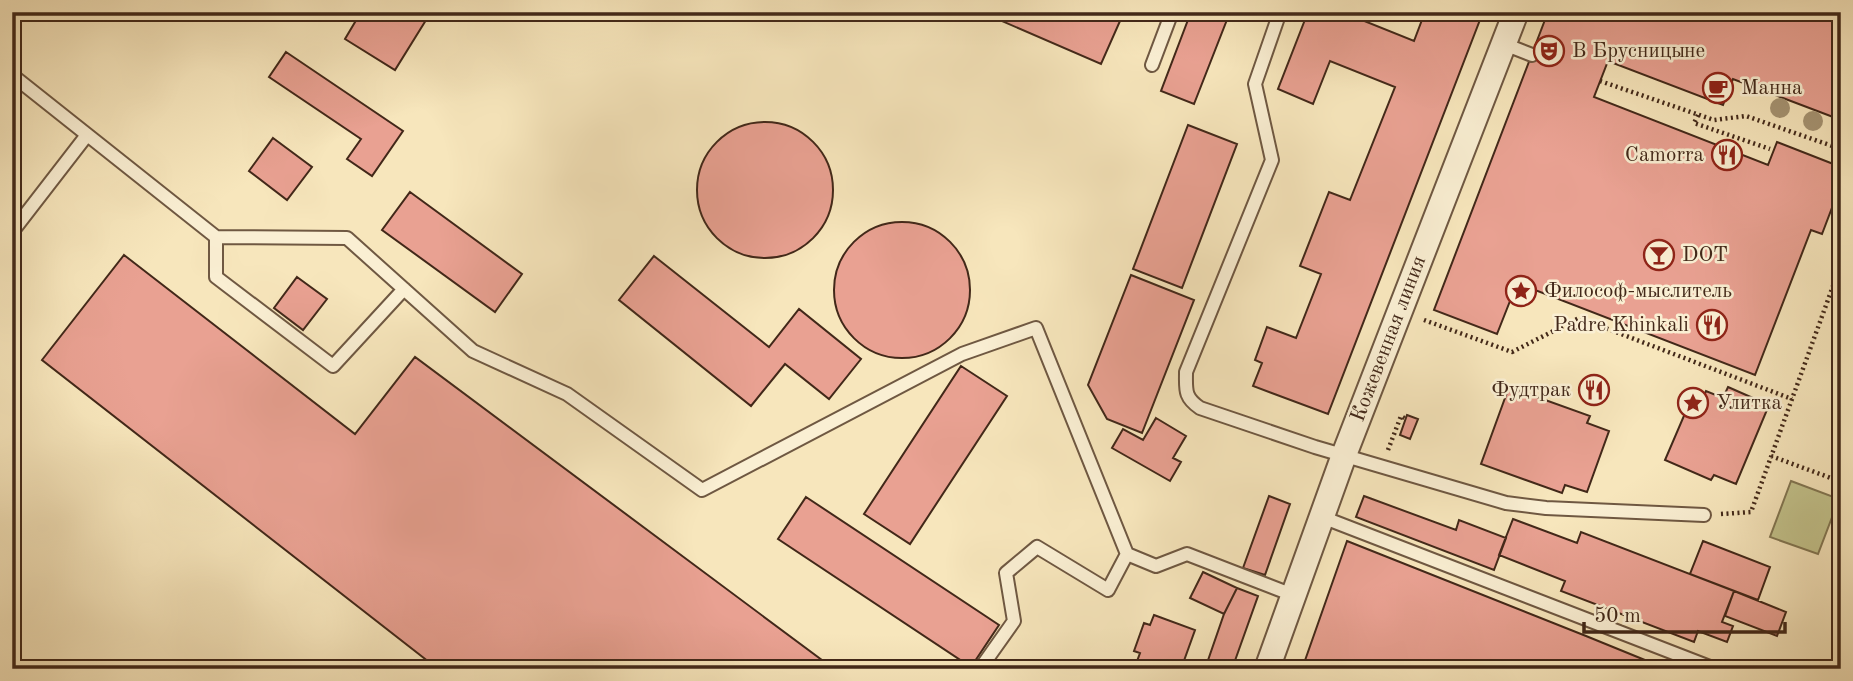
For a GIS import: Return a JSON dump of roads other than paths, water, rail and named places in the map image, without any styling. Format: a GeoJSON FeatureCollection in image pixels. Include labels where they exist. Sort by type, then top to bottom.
{"type":"FeatureCollection","features":[{"type":"Feature","properties":{"kind":"street","name":"Кожевенная линия"},"geometry":{"type":"LineString","coordinates":[[1268,669],[1344,455],[1516,12]]}},
{"type":"Feature","properties":{"kind":"lane"},"geometry":{"type":"LineString","coordinates":[[1152,65],[1172,12]]}},
{"type":"Feature","properties":{"kind":"lane"},"geometry":{"type":"LineString","coordinates":[[1280,12],[1255,84],[1272,160],[1186,372],[1189,400],[1200,408],[1344,455],[1506,503],[1546,508],[1704,514]]}},
{"type":"Feature","properties":{"kind":"lane"},"geometry":{"type":"LineString","coordinates":[[1504,44],[1532,55]]}},
{"type":"Feature","properties":{"kind":"lane"},"geometry":{"type":"LineString","coordinates":[[12,75],[216,237],[347,238],[473,351],[567,394],[702,490],[962,354],[1036,328],[1127,554],[1156,566],[1187,554],[1293,595]]}},
{"type":"Feature","properties":{"kind":"lane"},"geometry":{"type":"LineString","coordinates":[[12,232],[87,135]]}},
{"type":"Feature","properties":{"kind":"lane"},"geometry":{"type":"LineString","coordinates":[[216,237],[216,277],[333,366],[404,289]]}},
{"type":"Feature","properties":{"kind":"lane"},"geometry":{"type":"LineString","coordinates":[[1322,517],[1715,669]]}},
{"type":"Feature","properties":{"kind":"lane"},"geometry":{"type":"LineString","coordinates":[[980,669],[1014,621],[1006,573],[1037,547],[1108,590],[1127,554]]}},
{"type":"Feature","properties":{"kind":"place","name":"В Брусницыне"},"geometry":{"type":"Point","coordinates":[1549,51]}},
{"type":"Feature","properties":{"kind":"place","name":"Манна"},"geometry":{"type":"Point","coordinates":[1718,88]}},
{"type":"Feature","properties":{"kind":"place","name":"Camorra"},"geometry":{"type":"Point","coordinates":[1727,155]}},
{"type":"Feature","properties":{"kind":"place","name":"DOT"},"geometry":{"type":"Point","coordinates":[1659,255]}},
{"type":"Feature","properties":{"kind":"place","name":"Философ-мыслитель"},"geometry":{"type":"Point","coordinates":[1521,291]}},
{"type":"Feature","properties":{"kind":"place","name":"Padre Khinkali"},"geometry":{"type":"Point","coordinates":[1712,325]}},
{"type":"Feature","properties":{"kind":"place","name":"Фудтрак"},"geometry":{"type":"Point","coordinates":[1594,390]}},
{"type":"Feature","properties":{"kind":"place","name":"Улитка"},"geometry":{"type":"Point","coordinates":[1693,403]}}]}
